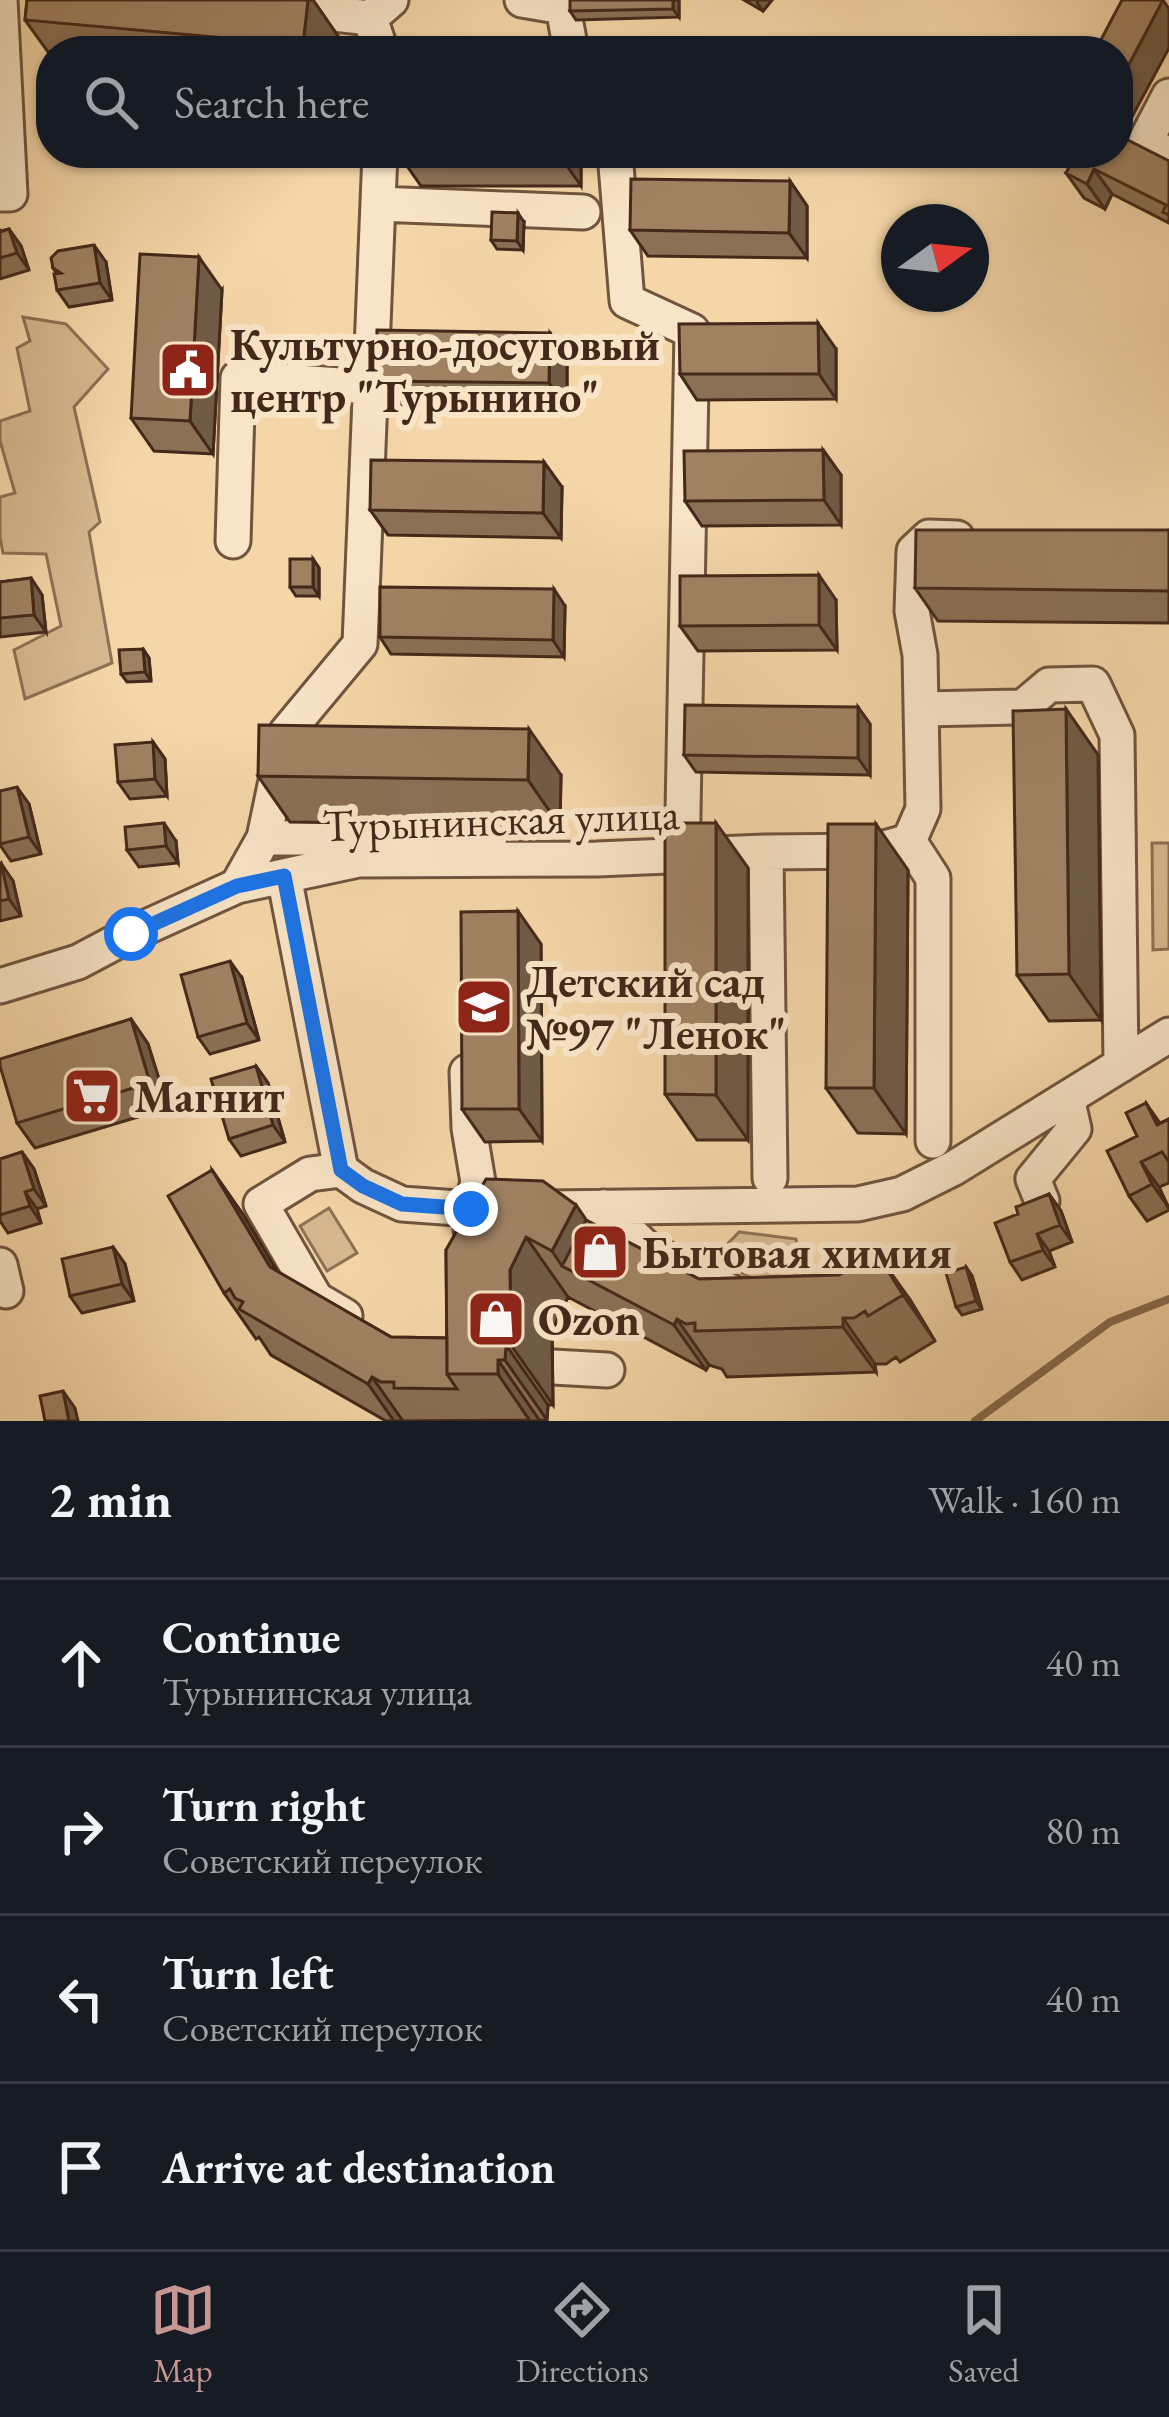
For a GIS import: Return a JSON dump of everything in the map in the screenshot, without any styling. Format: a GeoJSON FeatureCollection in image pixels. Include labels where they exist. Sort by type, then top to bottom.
{"type":"FeatureCollection","features":[{"type":"Feature","properties":{"kind":"street"},"geometry":{"type":"LineString","coordinates":[[0,194],[10,194],[1,0]]}},
{"type":"Feature","properties":{"kind":"street"},"geometry":{"type":"LineString","coordinates":[[207,0],[381,9]]}},
{"type":"Feature","properties":{"kind":"street"},"geometry":{"type":"LineString","coordinates":[[522,0],[563,3],[568,36]]}},
{"type":"Feature","properties":{"kind":"street"},"geometry":{"type":"LineString","coordinates":[[1169,96],[1144,142],[1169,155]]}},
{"type":"Feature","properties":{"kind":"street"},"geometry":{"type":"LineString","coordinates":[[237,886],[264,838],[286,733],[360,644],[379,168]]}},
{"type":"Feature","properties":{"kind":"street"},"geometry":{"type":"LineString","coordinates":[[616,168],[627,301],[692,332],[682,897]]}},
{"type":"Feature","properties":{"kind":"street"},"geometry":{"type":"LineString","coordinates":[[378,204],[583,212]]}},
{"type":"Feature","properties":{"kind":"street"},"geometry":{"type":"LineString","coordinates":[[233,541],[238,378],[369,387]]}},
{"type":"Feature","properties":{"kind":"street"},"geometry":{"type":"LineString","coordinates":[[932,1141],[933,878],[909,841],[923,809],[914,551],[928,537],[980,538]]}},
{"type":"Feature","properties":{"kind":"street"},"geometry":{"type":"LineString","coordinates":[[922,709],[1023,707],[1049,685],[1093,684],[1117,735],[1121,1064]]}},
{"type":"Feature","properties":{"kind":"street"},"geometry":{"type":"LineString","coordinates":[[264,838],[595,836],[597,859]]}},
{"type":"Feature","properties":{"kind":"street","name":"Турынинская улица"},"geometry":{"type":"LineString","coordinates":[[0,986],[77,962],[237,886],[358,860],[874,851],[909,841]]}},
{"type":"Feature","properties":{"kind":"street"},"geometry":{"type":"LineString","coordinates":[[766,852],[770,1178]]}},
{"type":"Feature","properties":{"kind":"street"},"geometry":{"type":"LineString","coordinates":[[284,876],[341,1170],[402,1204],[471,1209],[858,1204],[902,1195],[1169,1035]]}},
{"type":"Feature","properties":{"kind":"street"},"geometry":{"type":"LineString","coordinates":[[466,1036],[469,1128],[478,1182],[471,1209],[470,1253]]}},
{"type":"Feature","properties":{"kind":"street"},"geometry":{"type":"LineString","coordinates":[[1042,1201],[1033,1179],[1074,1130],[1067,1098]]}},
{"type":"Feature","properties":{"kind":"street"},"geometry":{"type":"LineString","coordinates":[[341,1170],[310,1174],[261,1204],[316,1299],[376,1335]]}},
{"type":"Feature","properties":{"kind":"street"},"geometry":{"type":"LineString","coordinates":[[603,1207],[648,1250],[748,1301],[770,1299]]}},
{"type":"Feature","properties":{"kind":"street"},"geometry":{"type":"LineString","coordinates":[[553,1367],[607,1370]]}},
{"type":"Feature","properties":{"kind":"shaded area"},"geometry":{"type":"Polygon","coordinates":[[[23,317],[66,324],[108,369],[74,407],[100,522],[89,532],[112,663],[25,699],[14,650],[61,626],[46,554],[3,553],[0,537],[0,497],[15,493],[0,441],[0,421],[30,411],[17,348],[30,341],[23,317]]]}},
{"type":"Feature","properties":{"kind":"shaded area"},"geometry":{"type":"Polygon","coordinates":[[[1152,843],[1169,843],[1169,949],[1153,950],[1152,843]]]}},
{"type":"Feature","properties":{"kind":"shaded area"},"geometry":{"type":"Polygon","coordinates":[[[329,1208],[357,1253],[327,1271],[300,1226],[329,1208]]]}},
{"type":"Feature","properties":{"kind":"shaded area"},"geometry":{"type":"Polygon","coordinates":[[[739,1232],[796,1239],[804,1277],[759,1283],[715,1257],[739,1232]]]}},
{"type":"Feature","properties":{"kind":"building"},"geometry":{"type":"Polygon","coordinates":[[[27,0],[308,0],[304,36],[203,36],[25,20],[27,0]]]}},
{"type":"Feature","properties":{"kind":"building"},"geometry":{"type":"Polygon","coordinates":[[[570,0],[673,0],[673,9],[570,11],[570,0]]]}},
{"type":"Feature","properties":{"kind":"building"},"geometry":{"type":"Polygon","coordinates":[[[1122,0],[1163,0],[1133,57],[1133,36],[1103,36],[1122,0]]]}},
{"type":"Feature","properties":{"kind":"building"},"geometry":{"type":"Polygon","coordinates":[[[1133,143],[1169,161],[1169,215],[1163,212],[1166,205],[1094,169],[1087,184],[1066,173],[1068,168],[1133,168],[1133,143]]]}},
{"type":"Feature","properties":{"kind":"building"},"geometry":{"type":"Polygon","coordinates":[[[631,179],[790,181],[789,233],[630,230],[631,179]]]}},
{"type":"Feature","properties":{"kind":"building"},"geometry":{"type":"Polygon","coordinates":[[[492,212],[518,213],[517,241],[491,240],[492,212]]]}},
{"type":"Feature","properties":{"kind":"building"},"geometry":{"type":"Polygon","coordinates":[[[9,229],[17,253],[0,258],[0,232],[9,229]]]}},
{"type":"Feature","properties":{"kind":"building"},"geometry":{"type":"Polygon","coordinates":[[[94,245],[100,283],[57,290],[54,274],[61,273],[53,268],[51,258],[58,251],[94,245]]]}},
{"type":"Feature","properties":{"kind":"building"},"geometry":{"type":"Polygon","coordinates":[[[140,254],[199,257],[190,421],[131,418],[140,254]]]}},
{"type":"Feature","properties":{"kind":"building"},"geometry":{"type":"Polygon","coordinates":[[[818,323],[819,374],[680,374],[679,324],[818,323]]]}},
{"type":"Feature","properties":{"kind":"building"},"geometry":{"type":"Polygon","coordinates":[[[377,330],[550,333],[549,383],[376,381],[377,330]]]}},
{"type":"Feature","properties":{"kind":"building"},"geometry":{"type":"Polygon","coordinates":[[[823,450],[824,500],[685,501],[684,451],[823,450]]]}},
{"type":"Feature","properties":{"kind":"building"},"geometry":{"type":"Polygon","coordinates":[[[371,460],[544,462],[543,513],[370,510],[371,460]]]}},
{"type":"Feature","properties":{"kind":"building"},"geometry":{"type":"Polygon","coordinates":[[[916,530],[1169,530],[1169,591],[915,588],[916,530]]]}},
{"type":"Feature","properties":{"kind":"building"},"geometry":{"type":"Polygon","coordinates":[[[290,559],[313,559],[313,587],[290,587],[290,559]]]}},
{"type":"Feature","properties":{"kind":"building"},"geometry":{"type":"Polygon","coordinates":[[[819,575],[819,625],[680,626],[680,576],[819,575]]]}},
{"type":"Feature","properties":{"kind":"building"},"geometry":{"type":"Polygon","coordinates":[[[31,578],[34,615],[0,618],[0,582],[31,578]]]}},
{"type":"Feature","properties":{"kind":"building"},"geometry":{"type":"Polygon","coordinates":[[[380,587],[554,589],[553,640],[380,637],[380,587]]]}},
{"type":"Feature","properties":{"kind":"building"},"geometry":{"type":"Polygon","coordinates":[[[143,649],[145,672],[121,674],[119,650],[143,649]]]}},
{"type":"Feature","properties":{"kind":"building"},"geometry":{"type":"Polygon","coordinates":[[[685,705],[858,707],[858,758],[684,755],[685,705]]]}},
{"type":"Feature","properties":{"kind":"building"},"geometry":{"type":"Polygon","coordinates":[[[1066,709],[1069,974],[1017,975],[1013,711],[1066,709]]]}},
{"type":"Feature","properties":{"kind":"building"},"geometry":{"type":"Polygon","coordinates":[[[259,725],[529,729],[528,780],[258,776],[259,725]]]}},
{"type":"Feature","properties":{"kind":"building"},"geometry":{"type":"Polygon","coordinates":[[[153,742],[155,779],[118,782],[115,745],[153,742]]]}},
{"type":"Feature","properties":{"kind":"building"},"geometry":{"type":"Polygon","coordinates":[[[17,787],[29,837],[0,844],[0,791],[17,787]]]}},
{"type":"Feature","properties":{"kind":"building"},"geometry":{"type":"Polygon","coordinates":[[[164,823],[166,846],[127,850],[125,827],[164,823]]]}},
{"type":"Feature","properties":{"kind":"building"},"geometry":{"type":"Polygon","coordinates":[[[665,823],[716,823],[716,1095],[665,1094],[665,823]]]}},
{"type":"Feature","properties":{"kind":"building"},"geometry":{"type":"Polygon","coordinates":[[[828,824],[876,824],[874,1088],[826,1088],[828,824]]]}},
{"type":"Feature","properties":{"kind":"building"},"geometry":{"type":"Polygon","coordinates":[[[0,864],[9,899],[0,901],[0,864]]]}},
{"type":"Feature","properties":{"kind":"building"},"geometry":{"type":"Polygon","coordinates":[[[518,911],[519,1109],[462,1109],[461,912],[518,911]]]}},
{"type":"Feature","properties":{"kind":"building"},"geometry":{"type":"Polygon","coordinates":[[[230,961],[247,1023],[198,1037],[181,975],[230,961]]]}},
{"type":"Feature","properties":{"kind":"building"},"geometry":{"type":"Polygon","coordinates":[[[131,1019],[150,1083],[17,1123],[0,1059],[131,1019]]]}},
{"type":"Feature","properties":{"kind":"building"},"geometry":{"type":"Polygon","coordinates":[[[256,1066],[273,1125],[229,1139],[211,1079],[256,1066]]]}},
{"type":"Feature","properties":{"kind":"building"},"geometry":{"type":"Polygon","coordinates":[[[1146,1103],[1157,1125],[1169,1119],[1169,1162],[1162,1152],[1141,1162],[1152,1184],[1129,1196],[1107,1151],[1137,1136],[1126,1113],[1146,1103]]]}},
{"type":"Feature","properties":{"kind":"building"},"geometry":{"type":"Polygon","coordinates":[[[22,1152],[34,1189],[25,1192],[30,1206],[0,1215],[0,1159],[22,1152]]]}},
{"type":"Feature","properties":{"kind":"building"},"geometry":{"type":"Polygon","coordinates":[[[212,1170],[270,1267],[391,1337],[447,1338],[447,1374],[457,1389],[394,1388],[394,1382],[372,1377],[368,1384],[239,1309],[243,1302],[230,1289],[224,1293],[168,1196],[212,1170]]]}},
{"type":"Feature","properties":{"kind":"building"},"geometry":{"type":"Polygon","coordinates":[[[486,1179],[543,1181],[576,1205],[552,1251],[526,1237],[510,1270],[511,1345],[506,1345],[505,1360],[498,1360],[498,1374],[447,1374],[446,1250],[486,1179]]]}},
{"type":"Feature","properties":{"kind":"building"},"geometry":{"type":"Polygon","coordinates":[[[1049,1194],[1060,1225],[1037,1234],[1043,1250],[1010,1262],[995,1223],[1018,1214],[1016,1207],[1049,1194]]]}},
{"type":"Feature","properties":{"kind":"building"},"geometry":{"type":"Polygon","coordinates":[[[586,1220],[699,1279],[839,1275],[876,1252],[903,1295],[868,1316],[865,1311],[843,1318],[843,1327],[695,1331],[695,1323],[677,1319],[674,1325],[562,1266],[586,1220]]]}},
{"type":"Feature","properties":{"kind":"building"},"geometry":{"type":"Polygon","coordinates":[[[113,1247],[122,1284],[70,1296],[62,1259],[113,1247]]]}},
{"type":"Feature","properties":{"kind":"building"},"geometry":{"type":"Polygon","coordinates":[[[966,1267],[976,1301],[956,1307],[946,1273],[966,1267]]]}},
{"type":"Feature","properties":{"kind":"building"},"geometry":{"type":"Polygon","coordinates":[[[63,1391],[69,1421],[45,1421],[40,1396],[63,1391]]]}},
{"type":"Feature","properties":{"kind":"waterway"},"geometry":{"type":"LineString","coordinates":[[975,1421],[1110,1322],[1169,1299]]}},
{"type":"Feature","properties":{"kind":"place","name":"Культурно-досуговый центр \"Турынино\""},"geometry":{"type":"Point","coordinates":[188,370]}},
{"type":"Feature","properties":{"kind":"place","name":"Детский сад №97 \"Ленок\""},"geometry":{"type":"Point","coordinates":[484,1007]}},
{"type":"Feature","properties":{"kind":"place","name":"Магнит"},"geometry":{"type":"Point","coordinates":[92,1096]}},
{"type":"Feature","properties":{"kind":"place","name":"Бытовая химия"},"geometry":{"type":"Point","coordinates":[600,1252]}},
{"type":"Feature","properties":{"kind":"place","name":"Ozon"},"geometry":{"type":"Point","coordinates":[496,1319]}},
{"type":"Feature","properties":{"kind":"route"},"geometry":{"type":"LineString","coordinates":[[131,934],[237,886],[284,876],[341,1170],[402,1204],[471,1209]]}}]}
